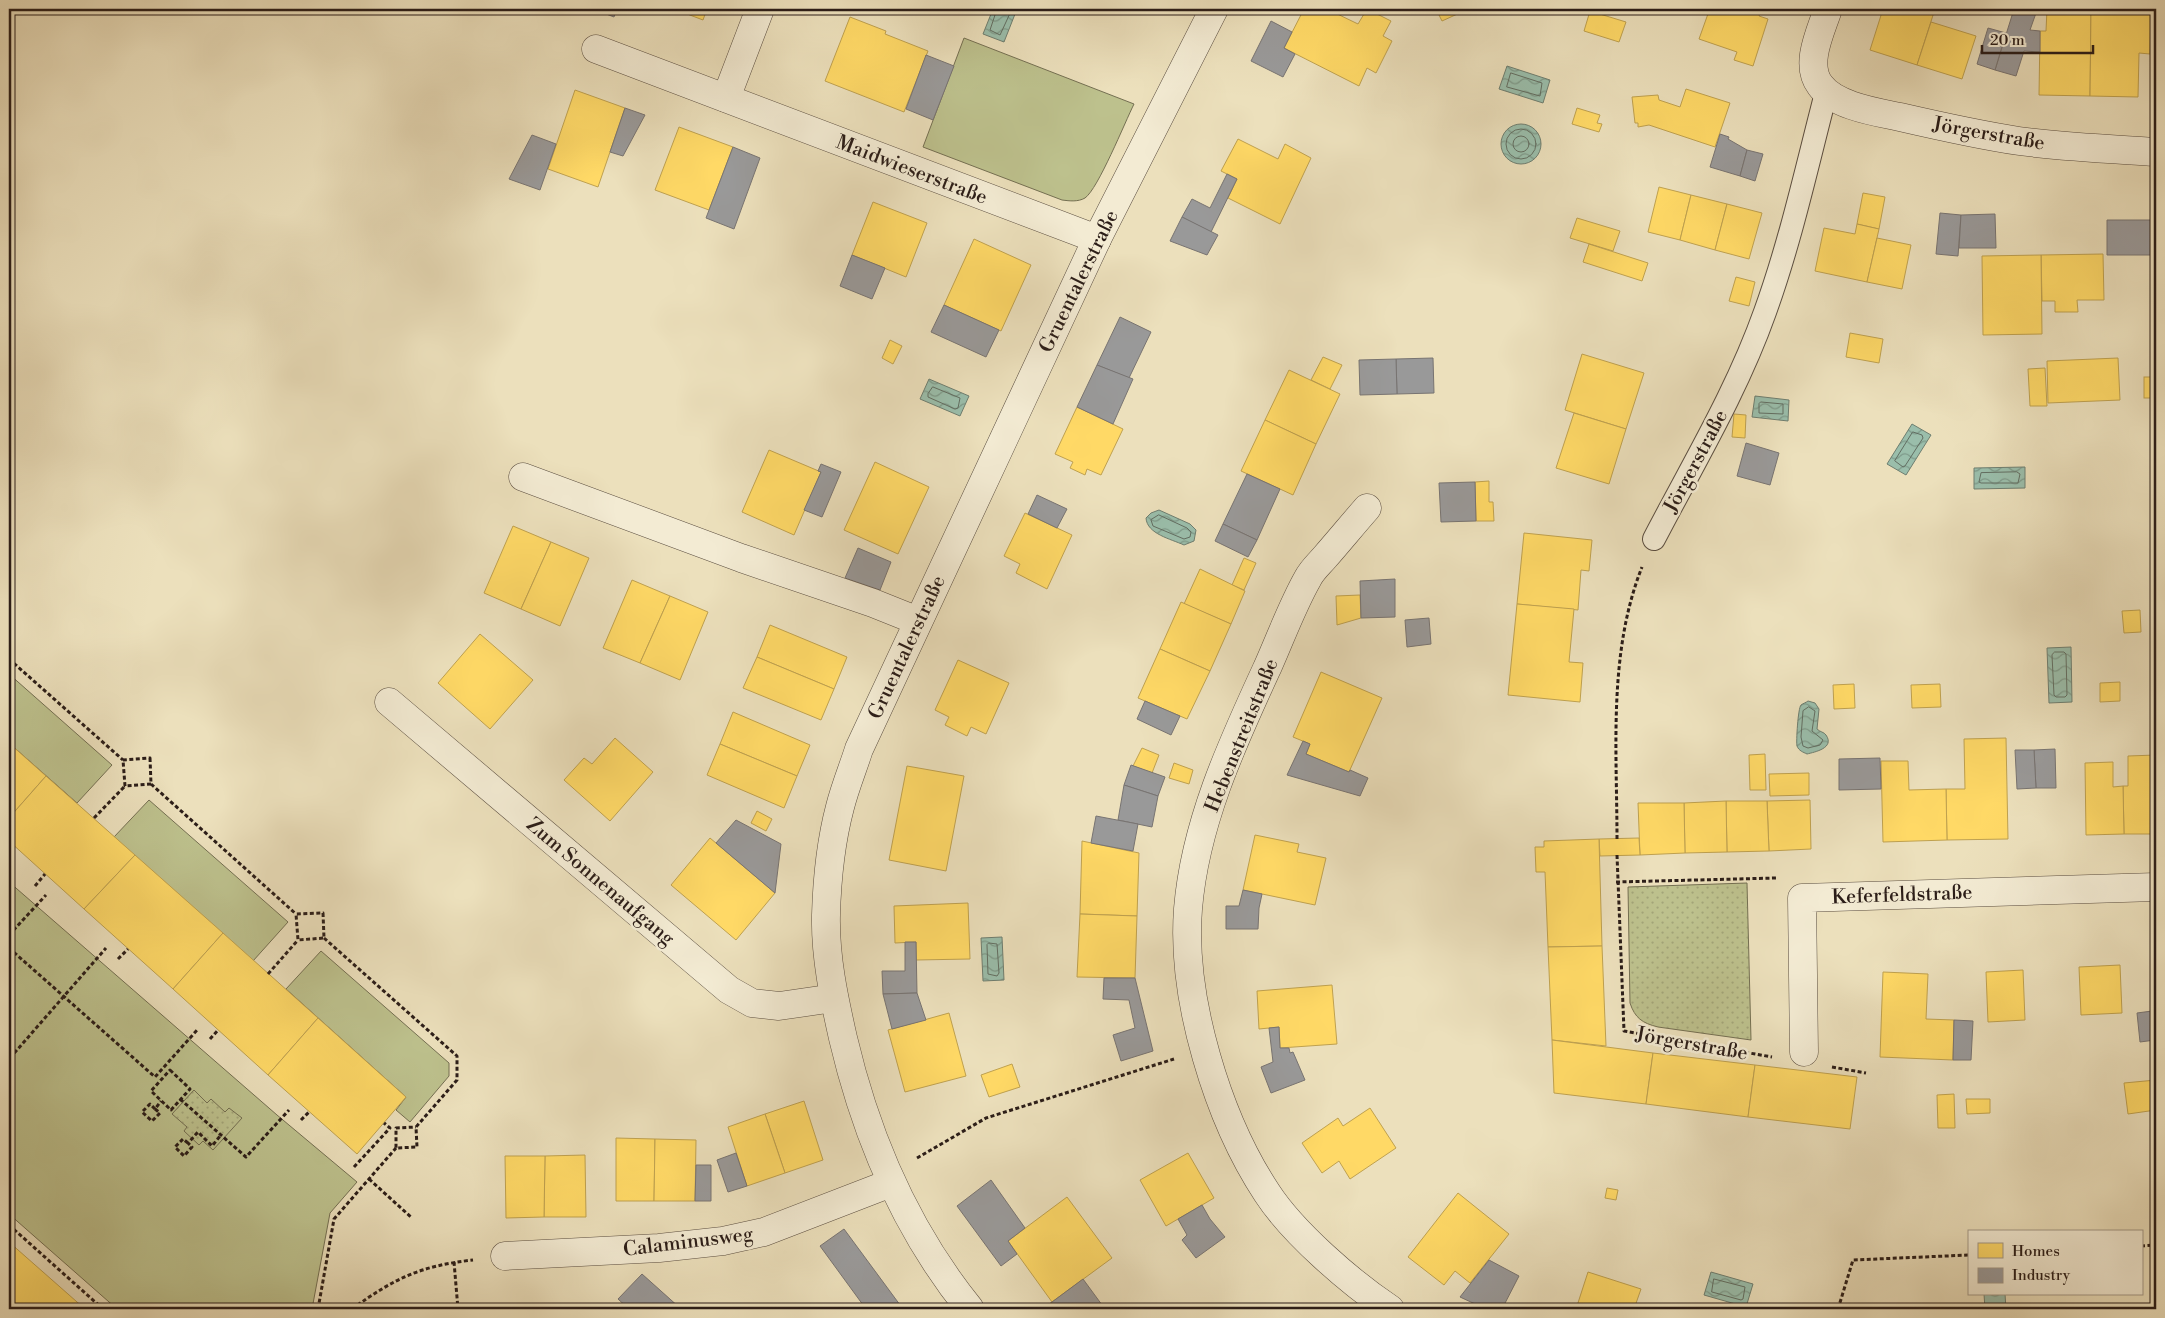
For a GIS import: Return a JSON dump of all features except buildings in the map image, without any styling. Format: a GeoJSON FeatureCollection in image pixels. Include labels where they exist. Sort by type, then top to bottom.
{"type":"FeatureCollection","features":[{"type":"Feature","properties":{"kind":"street"},"geometry":{"type":"LineString","coordinates":[[726,98],[760,9]]}},
{"type":"Feature","properties":{"kind":"street","name":"Gruentalerstraße"},"geometry":{"type":"LineString","coordinates":[[970,1309],[930,1254],[891,1183],[868,1127],[853,1081],[834,998],[828,962],[826,915],[830,863],[840,807],[859,749],[918,621],[1098,239],[1214,9]]}},
{"type":"Feature","properties":{"kind":"street"},"geometry":{"type":"LineString","coordinates":[[1826,93],[1814,74],[1814,51],[1828,9]]}},
{"type":"Feature","properties":{"kind":"street","name":"Maidwieserstraße"},"geometry":{"type":"LineString","coordinates":[[596,49],[1098,239]]}},
{"type":"Feature","properties":{"kind":"street","name":"Jörgerstraße"},"geometry":{"type":"LineString","coordinates":[[1826,93],[1838,100],[1879,112],[1966,132],[2020,141],[2156,152]]}},
{"type":"Feature","properties":{"kind":"street"},"geometry":{"type":"LineString","coordinates":[[523,477],[664,530],[873,603],[918,621]]}},
{"type":"Feature","properties":{"kind":"street","name":"Hebenstreitstraße"},"geometry":{"type":"LineString","coordinates":[[1367,508],[1309,576],[1233,742],[1211,802],[1196,854],[1188,910],[1189,954],[1194,1002],[1204,1050],[1232,1131],[1253,1170],[1281,1212],[1303,1235],[1336,1268],[1390,1309]]}},
{"type":"Feature","properties":{"kind":"street","name":"Zum Sonnenaufgang"},"geometry":{"type":"LineString","coordinates":[[388,702],[729,990],[752,1003],[779,1006],[834,998]]}},
{"type":"Feature","properties":{"kind":"street","name":"Keferfeldstraße"},"geometry":{"type":"LineString","coordinates":[[1804,1052],[1802,898],[2156,887]]}},
{"type":"Feature","properties":{"kind":"street","name":"Calaminusweg"},"geometry":{"type":"LineString","coordinates":[[505,1256],[659,1248],[723,1241],[764,1232],[891,1183]]}},
{"type":"Feature","properties":{"kind":"lane","name":"Jörgerstraße"},"geometry":{"type":"LineString","coordinates":[[1654,539],[1722,412],[1762,321],[1783,261],[1826,93]]}},
{"type":"Feature","properties":{"kind":"path"},"geometry":{"type":"LineString","coordinates":[[1617,839],[1617,698],[1619,662],[1625,620],[1636,582],[1654,539]]}},
{"type":"Feature","properties":{"kind":"path"},"geometry":{"type":"LineString","coordinates":[[9,659],[123,760],[125,786]]}},
{"type":"Feature","properties":{"kind":"path"},"geometry":{"type":"LineString","coordinates":[[123,760],[150,758],[151,784],[296,914],[298,940]]}},
{"type":"Feature","properties":{"kind":"path"},"geometry":{"type":"LineString","coordinates":[[94,818],[125,786],[151,784]]}},
{"type":"Feature","properties":{"kind":"path","name":"Jörgerstraße"},"geometry":{"type":"LineString","coordinates":[[1617,855],[1616,882],[1624,1031],[1804,1063],[1804,1052]]}},
{"type":"Feature","properties":{"kind":"path"},"geometry":{"type":"LineString","coordinates":[[35,886],[46,874]]}},
{"type":"Feature","properties":{"kind":"path"},"geometry":{"type":"LineString","coordinates":[[1616,882],[1786,877],[1802,898]]}},
{"type":"Feature","properties":{"kind":"path"},"geometry":{"type":"LineString","coordinates":[[9,935],[46,895]]}},
{"type":"Feature","properties":{"kind":"path"},"geometry":{"type":"LineString","coordinates":[[296,914],[323,913],[324,938],[456,1056],[457,1080],[416,1127],[417,1147],[396,1148]]}},
{"type":"Feature","properties":{"kind":"path"},"geometry":{"type":"LineString","coordinates":[[268,974],[298,940],[324,938]]}},
{"type":"Feature","properties":{"kind":"path"},"geometry":{"type":"LineString","coordinates":[[9,948],[160,1082]]}},
{"type":"Feature","properties":{"kind":"path"},"geometry":{"type":"LineString","coordinates":[[10,1058],[106,948]]}},
{"type":"Feature","properties":{"kind":"path"},"geometry":{"type":"LineString","coordinates":[[118,959],[128,948]]}},
{"type":"Feature","properties":{"kind":"path"},"geometry":{"type":"LineString","coordinates":[[155,1077],[198,1029]]}},
{"type":"Feature","properties":{"kind":"path"},"geometry":{"type":"LineString","coordinates":[[210,1039],[218,1030]]}},
{"type":"Feature","properties":{"kind":"path"},"geometry":{"type":"LineString","coordinates":[[911,1162],[986,1118],[1177,1058]]}},
{"type":"Feature","properties":{"kind":"path"},"geometry":{"type":"LineString","coordinates":[[170,1070],[190,1089],[171,1110],[151,1091],[160,1082],[170,1070]]}},
{"type":"Feature","properties":{"kind":"path"},"geometry":{"type":"LineString","coordinates":[[180,1099],[246,1157],[289,1110]]}},
{"type":"Feature","properties":{"kind":"path"},"geometry":{"type":"LineString","coordinates":[[155,1109],[161,1101]]}},
{"type":"Feature","properties":{"kind":"path"},"geometry":{"type":"LineString","coordinates":[[150,1104],[155,1109],[160,1112],[152,1121],[142,1112],[150,1104]]}},
{"type":"Feature","properties":{"kind":"path"},"geometry":{"type":"LineString","coordinates":[[301,1120],[309,1112]]}},
{"type":"Feature","properties":{"kind":"path"},"geometry":{"type":"LineString","coordinates":[[354,1167],[390,1128],[384,1123]]}},
{"type":"Feature","properties":{"kind":"path"},"geometry":{"type":"LineString","coordinates":[[318,1309],[334,1219],[396,1148],[396,1128],[416,1127]]}},
{"type":"Feature","properties":{"kind":"path"},"geometry":{"type":"LineString","coordinates":[[188,1143],[198,1132],[212,1146],[221,1136]]}},
{"type":"Feature","properties":{"kind":"path"},"geometry":{"type":"LineString","coordinates":[[183,1138],[188,1143],[192,1147],[184,1156],[175,1147],[183,1138]]}},
{"type":"Feature","properties":{"kind":"path"},"geometry":{"type":"LineString","coordinates":[[369,1179],[412,1218]]}},
{"type":"Feature","properties":{"kind":"path"},"geometry":{"type":"LineString","coordinates":[[9,1225],[103,1309]]}},
{"type":"Feature","properties":{"kind":"path"},"geometry":{"type":"LineString","coordinates":[[2142,1246],[2156,1245]]}},
{"type":"Feature","properties":{"kind":"path"},"geometry":{"type":"LineString","coordinates":[[1838,1309],[1853,1260],[1968,1254]]}},
{"type":"Feature","properties":{"kind":"path"},"geometry":{"type":"LineString","coordinates":[[352,1309],[400,1277],[440,1264],[505,1256]]}},
{"type":"Feature","properties":{"kind":"path"},"geometry":{"type":"LineString","coordinates":[[454,1262],[458,1309]]}},
{"type":"Feature","properties":{"kind":"shaded area"},"geometry":{"type":"Polygon","coordinates":[[[964,38],[1134,104],[1104,169],[1085,198],[1077,201],[1062,200],[923,147],[964,38]]]}},
{"type":"Feature","properties":{"kind":"shaded area"},"geometry":{"type":"Polygon","coordinates":[[[9,674],[112,765],[77,803],[9,743],[9,674]]]}},
{"type":"Feature","properties":{"kind":"shaded area"},"geometry":{"type":"Polygon","coordinates":[[[149,800],[288,922],[253,961],[114,837],[149,800]]]}},
{"type":"Feature","properties":{"kind":"shaded area"},"geometry":{"type":"Polygon","coordinates":[[[9,882],[357,1182],[330,1213],[312,1309],[117,1309],[9,1214],[9,882]]]}},
{"type":"Feature","properties":{"kind":"shaded area"},"geometry":{"type":"Polygon","coordinates":[[[1747,883],[1751,1040],[1658,1027],[1640,1019],[1634,1013],[1630,1003],[1628,887],[1747,883]]]}},
{"type":"Feature","properties":{"kind":"shaded area"},"geometry":{"type":"Polygon","coordinates":[[[321,951],[449,1063],[449,1076],[410,1122],[396,1110],[406,1097],[286,989],[321,951]]]}},
{"type":"Feature","properties":{"kind":"shaded area"},"geometry":{"type":"Polygon","coordinates":[[[194,1090],[207,1103],[211,1099],[225,1112],[229,1108],[242,1118],[213,1150],[203,1141],[199,1145],[184,1131],[187,1127],[172,1114],[194,1090]]]}},
{"type":"Feature","properties":{"kind":"water"},"geometry":{"type":"Polygon","coordinates":[[[993,9],[1017,9],[1004,42],[983,34],[993,9]]]}},
{"type":"Feature","properties":{"kind":"water"},"geometry":{"type":"Polygon","coordinates":[[[1507,66],[1550,80],[1543,103],[1499,89],[1507,66]]]}},
{"type":"Feature","properties":{"kind":"water"},"geometry":{"type":"Polygon","coordinates":[[[1521,124],[1535,130],[1541,144],[1535,158],[1521,164],[1507,158],[1501,144],[1507,130],[1521,124]]]}},
{"type":"Feature","properties":{"kind":"water"},"geometry":{"type":"Polygon","coordinates":[[[929,379],[969,396],[960,416],[920,399],[929,379]]]}},
{"type":"Feature","properties":{"kind":"water"},"geometry":{"type":"Polygon","coordinates":[[[1755,396],[1789,400],[1788,421],[1752,417],[1755,396]]]}},
{"type":"Feature","properties":{"kind":"water"},"geometry":{"type":"Polygon","coordinates":[[[1912,424],[1931,435],[1906,475],[1887,464],[1912,424]]]}},
{"type":"Feature","properties":{"kind":"water"},"geometry":{"type":"Polygon","coordinates":[[[2025,467],[2025,488],[1974,489],[1974,468],[2025,467]]]}},
{"type":"Feature","properties":{"kind":"water"},"geometry":{"type":"Polygon","coordinates":[[[1159,510],[1190,524],[1196,530],[1194,541],[1184,545],[1155,532],[1147,524],[1146,518],[1151,513],[1159,510]]]}},
{"type":"Feature","properties":{"kind":"water"},"geometry":{"type":"Polygon","coordinates":[[[2071,647],[2072,702],[2049,703],[2047,648],[2071,647]]]}},
{"type":"Feature","properties":{"kind":"water"},"geometry":{"type":"Polygon","coordinates":[[[1808,701],[1815,703],[1819,709],[1817,729],[1825,734],[1828,743],[1823,749],[1807,754],[1798,748],[1797,738],[1800,707],[1808,701]]]}},
{"type":"Feature","properties":{"kind":"water"},"geometry":{"type":"Polygon","coordinates":[[[1002,937],[1004,980],[983,981],[981,938],[1002,937]]]}},
{"type":"Feature","properties":{"kind":"water"},"geometry":{"type":"Polygon","coordinates":[[[1711,1272],[1753,1284],[1746,1307],[1704,1295],[1711,1272]]]}},
{"type":"Feature","properties":{"kind":"water"},"geometry":{"type":"Polygon","coordinates":[[[1984,1296],[2005,1296],[2006,1309],[1985,1309],[1984,1296]]]}}]}
